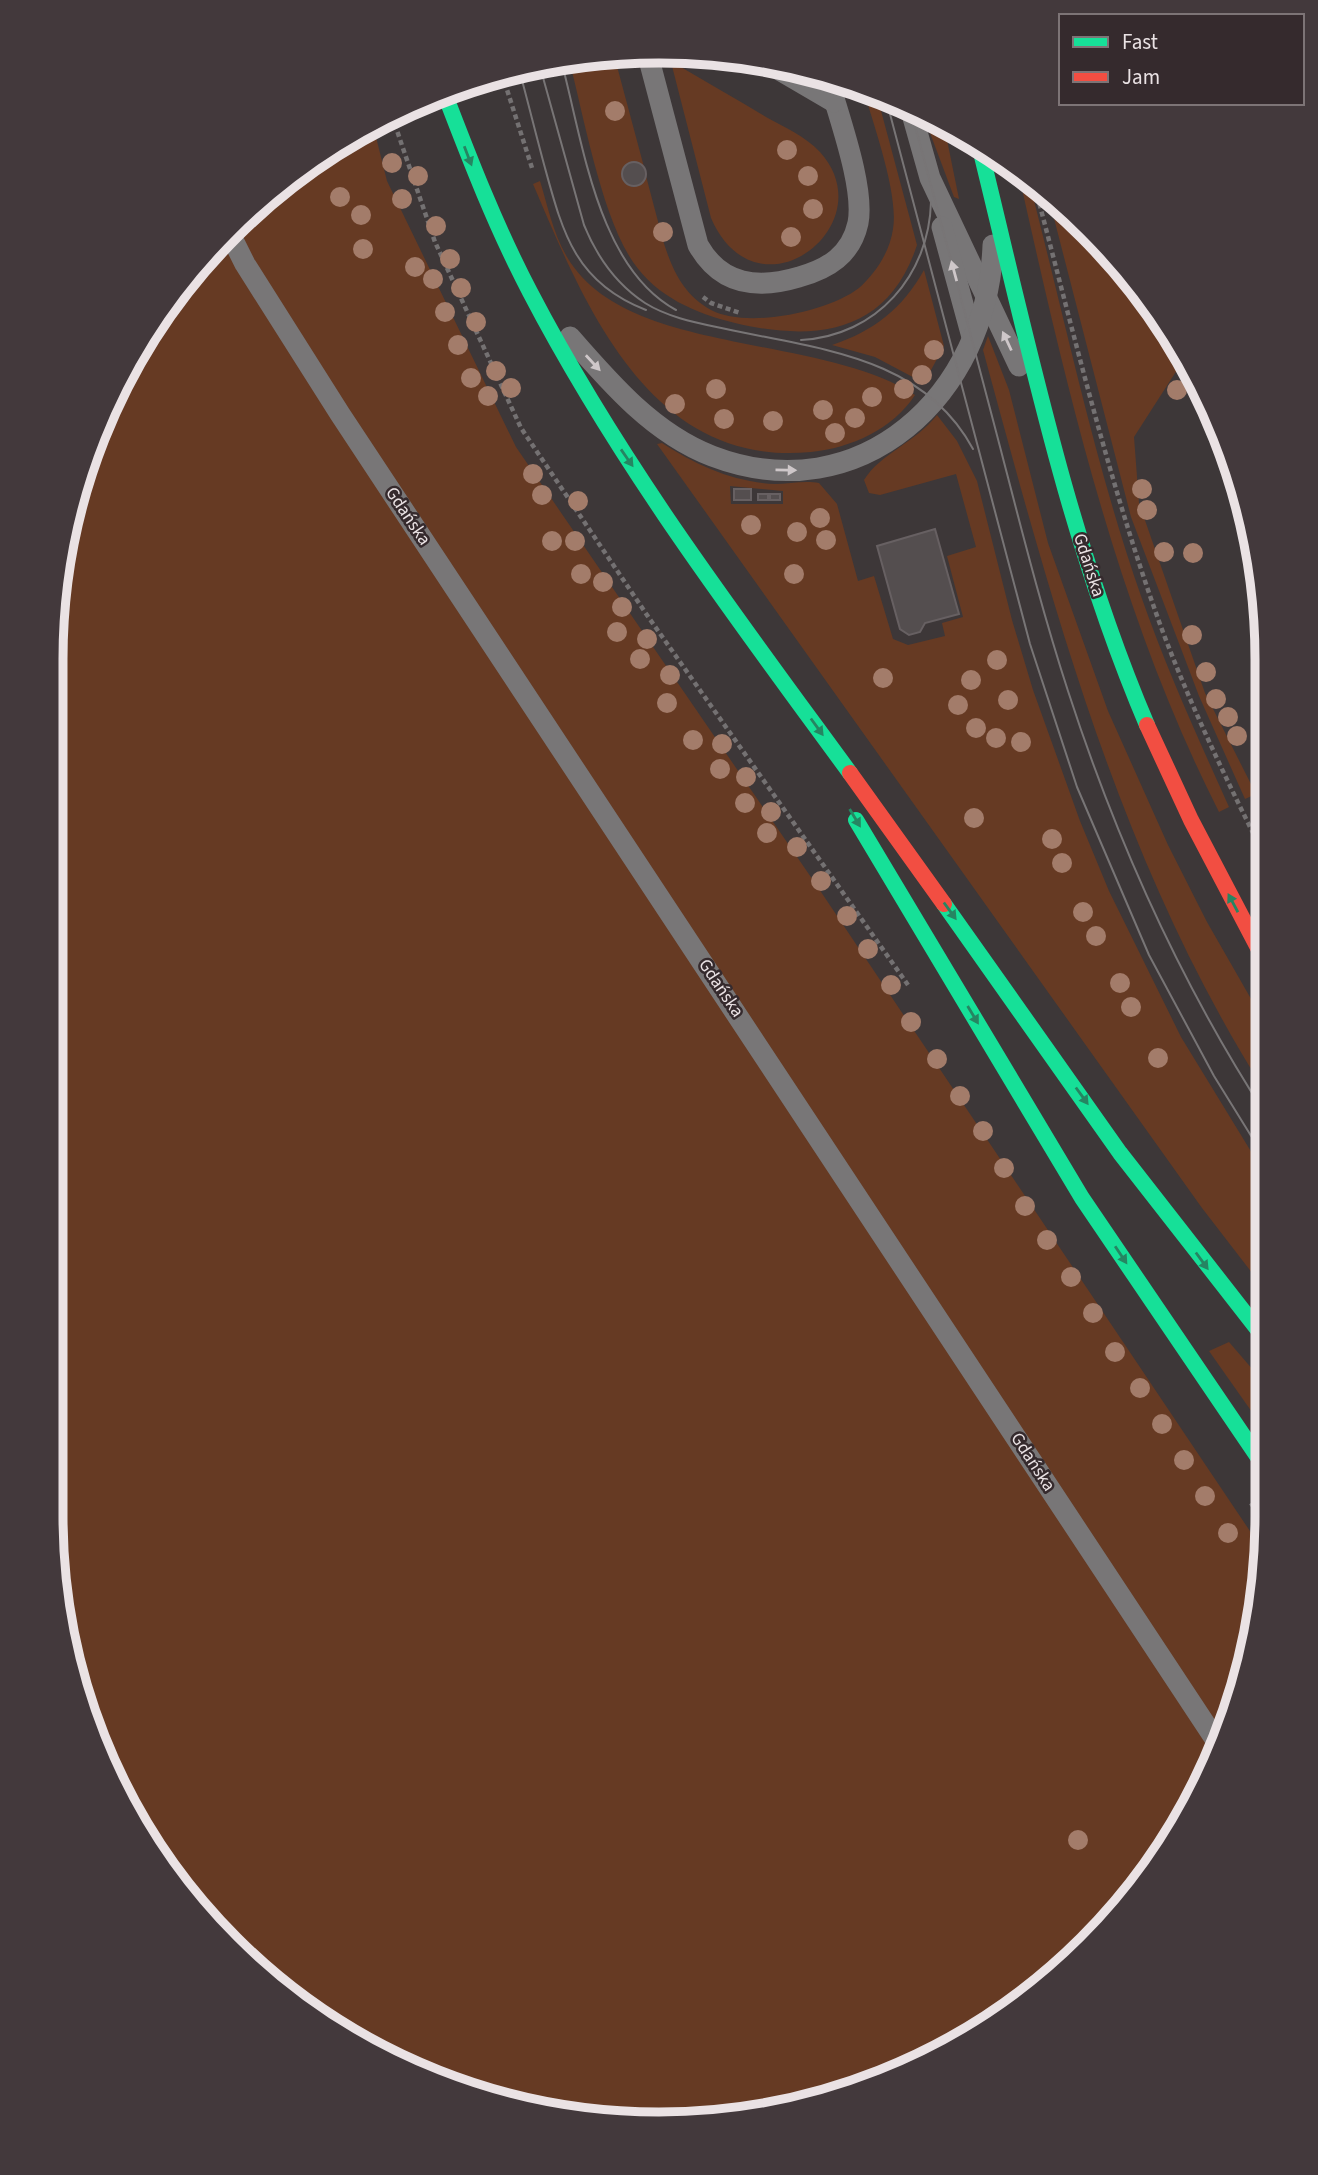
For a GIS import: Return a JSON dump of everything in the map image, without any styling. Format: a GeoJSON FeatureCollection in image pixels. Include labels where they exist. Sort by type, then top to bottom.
{"type":"FeatureCollection","features":[{"type":"Feature","properties":{"kind":"main road"},"geometry":{"type":"LineString","coordinates":[[448,102],[488,212],[537,310],[603,423],[720,592],[1132,1167],[1216,1280],[1255,1327]]}},
{"type":"Feature","properties":{"kind":"main road","name":"Gdańska"},"geometry":{"type":"LineString","coordinates":[[982,158],[1067,496],[1106,616],[1149,729],[1213,866],[1255,943]]}},
{"type":"Feature","properties":{"kind":"main road"},"geometry":{"type":"LineString","coordinates":[[720,592],[825,768]]}},
{"type":"Feature","properties":{"kind":"main road"},"geometry":{"type":"LineString","coordinates":[[846,803],[1082,1198],[1255,1453]]}},
{"type":"Feature","properties":{"kind":"lane"},"geometry":{"type":"LineString","coordinates":[[650,63],[698,245],[716,269],[741,282],[775,284],[817,272],[834,262],[853,237],[858,223],[859,200],[831,89]]}},
{"type":"Feature","properties":{"kind":"lane"},"geometry":{"type":"LineString","coordinates":[[794,78],[834,102]]}},
{"type":"Feature","properties":{"kind":"lane"},"geometry":{"type":"LineString","coordinates":[[914,120],[972,337]]}},
{"type":"Feature","properties":{"kind":"lane"},"geometry":{"type":"LineString","coordinates":[[508,251],[554,319],[632,402],[684,442],[709,455],[748,467],[786,471],[824,468],[857,458],[893,441],[916,421],[939,394],[972,337],[986,296],[993,240],[982,158]]}},
{"type":"Feature","properties":{"kind":"lane"},"geometry":{"type":"LineString","coordinates":[[925,164],[1032,397],[1067,496]]}},
{"type":"Feature","properties":{"kind":"lane","name":"Gdańska"},"geometry":{"type":"LineString","coordinates":[[234,242],[245,264],[348,425],[1213,1736]]}},
{"type":"Feature","properties":{"kind":"path"},"geometry":{"type":"LineString","coordinates":[[505,83],[533,171]]}},
{"type":"Feature","properties":{"kind":"path"},"geometry":{"type":"LineString","coordinates":[[394,125],[435,242],[521,428],[649,618],[875,936]]}},
{"type":"Feature","properties":{"kind":"path"},"geometry":{"type":"LineString","coordinates":[[1038,200],[1117,495],[1162,628],[1213,754],[1255,837]]}},
{"type":"Feature","properties":{"kind":"path"},"geometry":{"type":"LineString","coordinates":[[701,295],[721,307],[745,313]]}},
{"type":"Feature","properties":{"kind":"shaded area"},"geometry":{"type":"Polygon","coordinates":[[[675,63],[794,132],[820,152],[836,180],[837,208],[827,233],[808,252],[783,263],[757,263],[732,249],[711,218],[672,66],[675,63]]]}},
{"type":"Feature","properties":{"kind":"shaded area"},"geometry":{"type":"Polygon","coordinates":[[[617,64],[644,167],[636,162],[627,165],[622,173],[624,182],[632,187],[641,184],[646,176],[660,229],[666,228],[667,235],[662,237],[674,269],[685,288],[701,304],[726,315],[765,318],[808,311],[845,297],[859,288],[876,269],[889,245],[894,214],[892,197],[867,101],[880,105],[917,245],[904,275],[888,297],[868,314],[845,324],[820,330],[793,331],[735,323],[691,309],[665,294],[643,274],[622,242],[595,164],[571,70],[617,64]]]}},
{"type":"Feature","properties":{"kind":"shaded area"},"geometry":{"type":"Polygon","coordinates":[[[928,127],[946,137],[959,199],[954,197],[928,127]]]}},
{"type":"Feature","properties":{"kind":"shaded area"},"geometry":{"type":"Polygon","coordinates":[[[375,135],[387,181],[516,447],[817,886],[1254,1538],[1250,1594],[1235,1670],[1210,1744],[1194,1780],[1155,1847],[1132,1879],[1107,1909],[1052,1964],[990,2012],[957,2032],[923,2051],[851,2080],[775,2101],[737,2107],[698,2111],[620,2111],[543,2101],[505,2092],[431,2067],[395,2051],[328,2012],[266,1964],[211,1909],[186,1879],[143,1814],[108,1744],[83,1670],[74,1632],[64,1555],[63,659],[64,620],[74,543],[83,505],[108,431],[124,395],[163,328],[211,266],[238,238],[296,186],[328,163],[375,135]]]}},
{"type":"Feature","properties":{"kind":"shaded area"},"geometry":{"type":"Polygon","coordinates":[[[540,181],[554,229],[567,257],[595,289],[632,312],[677,328],[828,361],[874,375],[915,395],[895,418],[883,427],[856,441],[826,450],[755,450],[707,434],[666,406],[631,370],[601,327],[576,280],[533,184],[540,181]]]}},
{"type":"Feature","properties":{"kind":"shaded area"},"geometry":{"type":"Polygon","coordinates":[[[1021,186],[1032,195],[1094,442],[1141,596],[1183,703],[1229,807],[1219,812],[1183,736],[1123,579],[1076,417],[1021,186]]]}},
{"type":"Feature","properties":{"kind":"shaded area"},"geometry":{"type":"Polygon","coordinates":[[[1052,211],[1107,266],[1132,296],[1174,360],[1177,370],[1134,437],[1139,503],[1205,693],[1255,792],[1245,799],[1199,696],[1131,517],[1052,211]]]}},
{"type":"Feature","properties":{"kind":"shaded area"},"geometry":{"type":"Polygon","coordinates":[[[924,270],[944,346],[924,383],[875,357],[832,345],[861,333],[886,316],[907,296],[924,270]]]}},
{"type":"Feature","properties":{"kind":"shaded area"},"geometry":{"type":"Polygon","coordinates":[[[988,336],[1009,390],[1048,543],[1108,711],[1168,845],[1207,922],[1255,1006],[1255,1074],[1215,1006],[1170,916],[1131,825],[1096,732],[1036,542],[983,350],[988,336]]]}},
{"type":"Feature","properties":{"kind":"shaded area"},"geometry":{"type":"Polygon","coordinates":[[[937,415],[957,441],[977,481],[1012,620],[1033,690],[1080,821],[1109,891],[1181,1037],[1255,1158],[1255,1277],[1202,1208],[657,444],[662,443],[702,465],[744,480],[775,484],[819,483],[837,504],[858,581],[874,576],[893,639],[908,645],[945,636],[942,623],[963,617],[947,556],[976,547],[956,474],[880,495],[869,493],[864,480],[871,471],[937,415]],[[730,486],[731,504],[783,504],[783,491],[730,486]]]}},
{"type":"Feature","properties":{"kind":"shaded area"},"geometry":{"type":"Polygon","coordinates":[[[1229,1342],[1255,1372],[1255,1416],[1209,1351],[1229,1342]]]}},
{"type":"Feature","properties":{"kind":"building"},"geometry":{"type":"Polygon","coordinates":[[[634,162],[642,166],[646,174],[642,182],[634,186],[626,182],[622,174],[626,166],[634,162]]]}},
{"type":"Feature","properties":{"kind":"building"},"geometry":{"type":"Polygon","coordinates":[[[734,489],[751,489],[751,500],[734,500],[734,489]]]}},
{"type":"Feature","properties":{"kind":"building"},"geometry":{"type":"Polygon","coordinates":[[[758,494],[768,494],[768,500],[758,500],[758,494]]]}},
{"type":"Feature","properties":{"kind":"building"},"geometry":{"type":"Polygon","coordinates":[[[770,494],[780,494],[780,500],[770,500],[770,494]]]}},
{"type":"Feature","properties":{"kind":"building"},"geometry":{"type":"Polygon","coordinates":[[[935,529],[959,614],[925,623],[920,632],[909,635],[900,629],[877,546],[935,529]]]}},
{"type":"Feature","properties":{"kind":"tram line"},"geometry":{"type":"LineString","coordinates":[[564,71],[586,163],[611,233],[628,264],[649,290],[676,310]]}},
{"type":"Feature","properties":{"kind":"tram line"},"geometry":{"type":"LineString","coordinates":[[542,74],[584,225],[601,259],[635,296],[674,316],[831,351],[897,375],[926,394],[952,418],[973,449]]}},
{"type":"Feature","properties":{"kind":"tram line"},"geometry":{"type":"LineString","coordinates":[[522,79],[552,192],[566,235],[576,254],[603,286],[646,310]]}},
{"type":"Feature","properties":{"kind":"tram line"},"geometry":{"type":"LineString","coordinates":[[889,109],[1030,644],[1077,787],[1149,955],[1214,1076],[1255,1142]]}},
{"type":"Feature","properties":{"kind":"tram line"},"geometry":{"type":"LineString","coordinates":[[913,120],[1038,590],[1057,658],[1087,746],[1129,856],[1153,909],[1206,1014],[1255,1097]]}},
{"type":"Feature","properties":{"kind":"tram line"},"geometry":{"type":"LineString","coordinates":[[801,340],[828,336],[853,327],[875,314],[894,297],[921,254],[928,229],[931,202]]}},
{"type":"Feature","properties":{"kind":"traffic: fast"},"geometry":{"type":"LineString","coordinates":[[448,102],[484,193],[518,268],[602,417],[681,538],[850,773]]}},
{"type":"Feature","properties":{"kind":"traffic: fast"},"geometry":{"type":"LineString","coordinates":[[982,158],[1032,365],[1072,511],[1094,584],[1147,725]]}},
{"type":"Feature","properties":{"kind":"traffic: fast"},"geometry":{"type":"LineString","coordinates":[[856,820],[1082,1198],[1255,1453]]}},
{"type":"Feature","properties":{"kind":"traffic: fast"},"geometry":{"type":"LineString","coordinates":[[944,904],[1120,1153],[1255,1326]]}},
{"type":"Feature","properties":{"kind":"traffic: jam"},"geometry":{"type":"LineString","coordinates":[[1147,725],[1191,820],[1255,942]]}},
{"type":"Feature","properties":{"kind":"traffic: jam"},"geometry":{"type":"LineString","coordinates":[[850,773],[944,904]]}}]}
